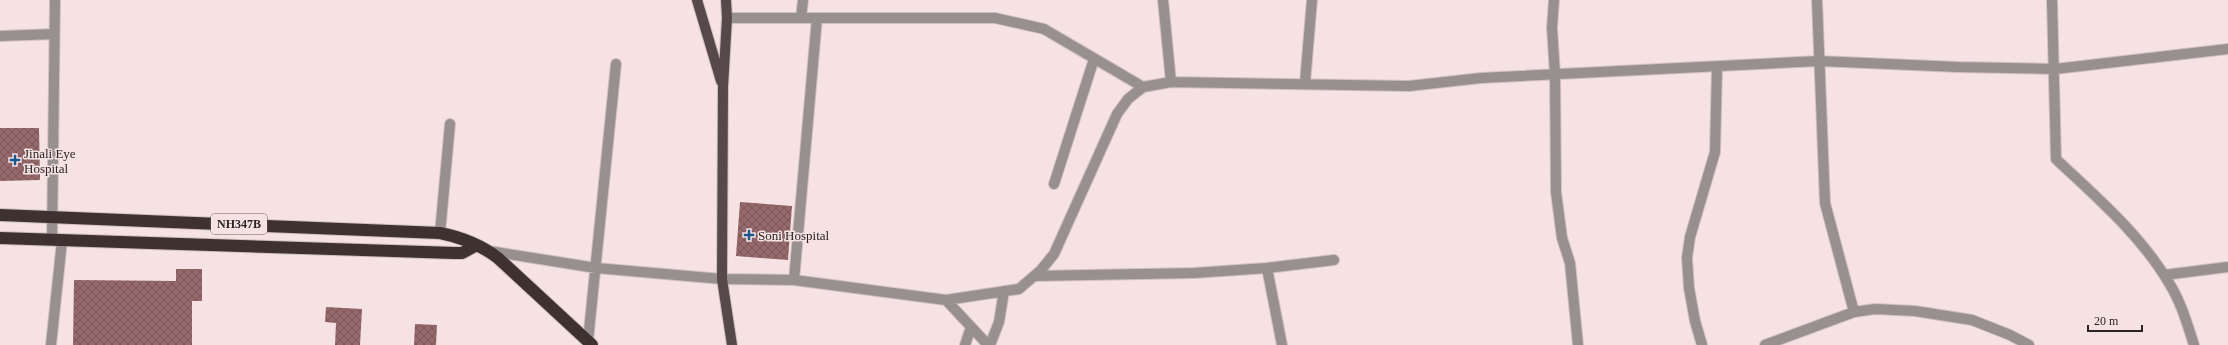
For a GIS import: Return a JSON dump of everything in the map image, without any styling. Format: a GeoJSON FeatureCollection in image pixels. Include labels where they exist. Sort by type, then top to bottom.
{"type":"FeatureCollection","features":[{"type":"Feature","properties":{"kind":"highway","name":"NH347B"},"geometry":{"type":"LineString","coordinates":[[0,215],[440,233],[456,236],[475,246],[489,251],[590,343]]}},
{"type":"Feature","properties":{"kind":"highway","name":"NH347B"},"geometry":{"type":"LineString","coordinates":[[0,238],[454,253],[462,253],[475,246]]}},
{"type":"Feature","properties":{"kind":"main road"},"geometry":{"type":"LineString","coordinates":[[697,0],[723,87]]}},
{"type":"Feature","properties":{"kind":"main road"},"geometry":{"type":"LineString","coordinates":[[726,0],[727,18],[723,87],[722,278],[732,345]]}},
{"type":"Feature","properties":{"kind":"street"},"geometry":{"type":"LineString","coordinates":[[51,345],[57,240],[52,217],[55,0]]}},
{"type":"Feature","properties":{"kind":"street"},"geometry":{"type":"LineString","coordinates":[[801,18],[803,0]]}},
{"type":"Feature","properties":{"kind":"street"},"geometry":{"type":"LineString","coordinates":[[1163,0],[1170,82]]}},
{"type":"Feature","properties":{"kind":"street"},"geometry":{"type":"LineString","coordinates":[[1305,84],[1312,0]]}},
{"type":"Feature","properties":{"kind":"street"},"geometry":{"type":"LineString","coordinates":[[1554,0],[1552,28],[1555,74],[1556,192],[1562,238],[1570,263],[1578,345]]}},
{"type":"Feature","properties":{"kind":"street"},"geometry":{"type":"LineString","coordinates":[[1817,0],[1825,203],[1854,312]]}},
{"type":"Feature","properties":{"kind":"street"},"geometry":{"type":"LineString","coordinates":[[2052,0],[2055,70],[2056,159],[2144,247],[2164,275],[2185,314],[2194,345]]}},
{"type":"Feature","properties":{"kind":"street"},"geometry":{"type":"LineString","coordinates":[[727,18],[996,18],[1044,29],[1143,87]]}},
{"type":"Feature","properties":{"kind":"street"},"geometry":{"type":"LineString","coordinates":[[794,280],[817,18]]}},
{"type":"Feature","properties":{"kind":"street"},"geometry":{"type":"LineString","coordinates":[[0,36],[54,34]]}},
{"type":"Feature","properties":{"kind":"street"},"geometry":{"type":"LineString","coordinates":[[489,251],[596,268],[722,278],[794,280],[946,300],[1019,289],[1034,276],[1054,254],[1117,114],[1128,99],[1143,87],[1170,82],[1409,86],[1481,78],[1819,61],[1958,68],[2055,70],[2228,49]]}},
{"type":"Feature","properties":{"kind":"street"},"geometry":{"type":"LineString","coordinates":[[1054,184],[1094,59]]}},
{"type":"Feature","properties":{"kind":"street"},"geometry":{"type":"LineString","coordinates":[[590,343],[616,64]]}},
{"type":"Feature","properties":{"kind":"street"},"geometry":{"type":"LineString","coordinates":[[1702,345],[1695,321],[1690,294],[1687,258],[1690,237],[1714,152],[1716,67]]}},
{"type":"Feature","properties":{"kind":"street"},"geometry":{"type":"LineString","coordinates":[[440,233],[450,124]]}},
{"type":"Feature","properties":{"kind":"street"},"geometry":{"type":"LineString","coordinates":[[1034,276],[1186,274],[1267,268],[1334,260]]}},
{"type":"Feature","properties":{"kind":"street"},"geometry":{"type":"LineString","coordinates":[[2164,275],[2228,267]]}},
{"type":"Feature","properties":{"kind":"street"},"geometry":{"type":"LineString","coordinates":[[1267,268],[1282,345]]}},
{"type":"Feature","properties":{"kind":"street"},"geometry":{"type":"LineString","coordinates":[[946,300],[971,328],[989,345],[999,322],[1004,291]]}},
{"type":"Feature","properties":{"kind":"street"},"geometry":{"type":"LineString","coordinates":[[1765,345],[1854,312],[1875,309],[1915,311],[1972,320],[2010,335],[2029,345]]}},
{"type":"Feature","properties":{"kind":"street"},"geometry":{"type":"LineString","coordinates":[[965,345],[971,328]]}},
{"type":"Feature","properties":{"kind":"building"},"geometry":{"type":"Polygon","coordinates":[[[0,128],[39,128],[40,180],[0,181],[0,128]]]}},
{"type":"Feature","properties":{"kind":"building"},"geometry":{"type":"Polygon","coordinates":[[[740,202],[792,206],[788,260],[736,256],[740,202]]]}},
{"type":"Feature","properties":{"kind":"building"},"geometry":{"type":"Polygon","coordinates":[[[176,269],[202,269],[202,301],[192,301],[192,345],[73,345],[74,280],[176,281],[176,269]]]}},
{"type":"Feature","properties":{"kind":"building"},"geometry":{"type":"Polygon","coordinates":[[[326,307],[362,309],[360,345],[335,345],[336,323],[325,322],[326,307]]]}},
{"type":"Feature","properties":{"kind":"building"},"geometry":{"type":"Polygon","coordinates":[[[415,324],[437,325],[436,345],[414,345],[415,324]]]}},
{"type":"Feature","properties":{"kind":"place","name":"Jinali Eye Hospital"},"geometry":{"type":"Point","coordinates":[15,160]}},
{"type":"Feature","properties":{"kind":"place","name":"Soni Hospital"},"geometry":{"type":"Point","coordinates":[749,235]}}]}
